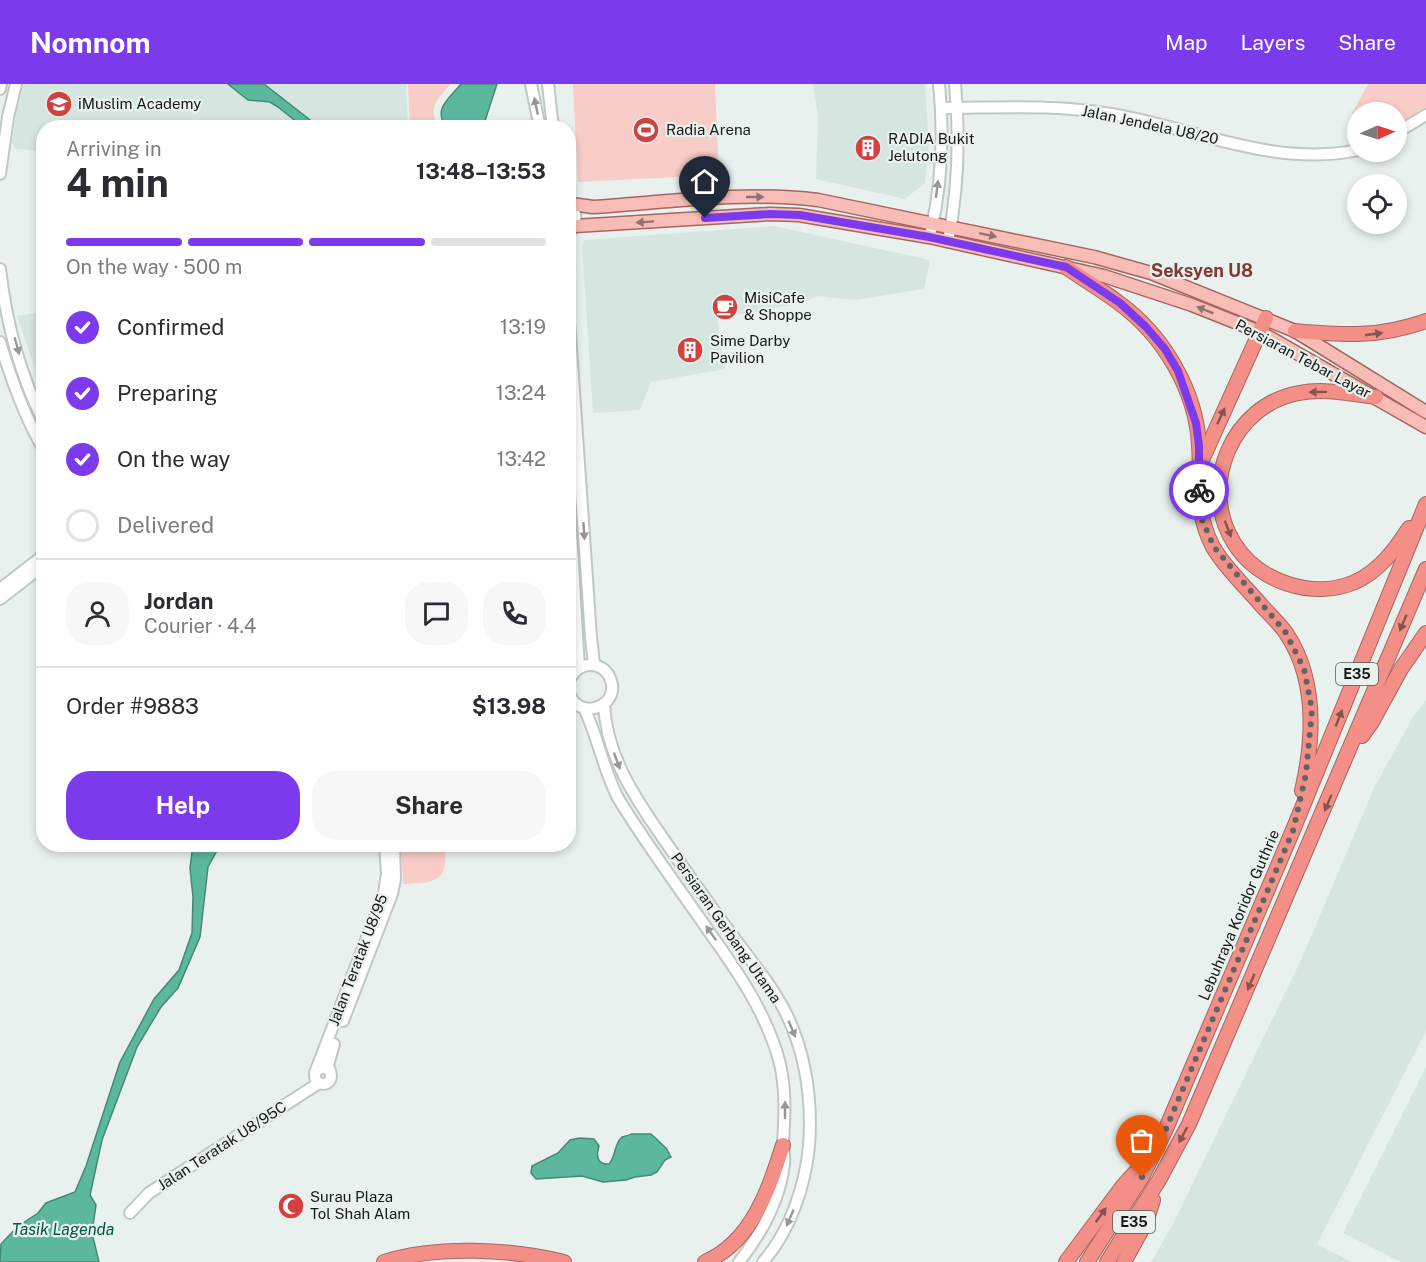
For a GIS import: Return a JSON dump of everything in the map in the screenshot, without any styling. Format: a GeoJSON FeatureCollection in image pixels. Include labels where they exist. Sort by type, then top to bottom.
{"type":"FeatureCollection","features":[{"type":"Feature","properties":{"kind":"highway"},"geometry":{"type":"LineString","coordinates":[[1066,267],[1120,303],[1146,327],[1165,349],[1178,371],[1196,423],[1199,446],[1200,515],[1214,547],[1286,633],[1304,669],[1312,710],[1306,774],[1293,831]]}},
{"type":"Feature","properties":{"kind":"highway"},"geometry":{"type":"LineString","coordinates":[[1198,470],[1266,318]]}},
{"type":"Feature","properties":{"kind":"highway"},"geometry":{"type":"LineString","coordinates":[[1295,331],[1368,335],[1404,329],[1426,321]]}},
{"type":"Feature","properties":{"kind":"highway"},"geometry":{"type":"LineString","coordinates":[[1376,397],[1334,392],[1299,393],[1280,399],[1261,409],[1242,426],[1224,459],[1220,487],[1225,522],[1234,543],[1268,576],[1295,586],[1318,589],[1355,582],[1370,572],[1394,553],[1409,528],[1420,518]]}},
{"type":"Feature","properties":{"kind":"highway","name":"Lebuhraya Koridor Guthrie"},"geometry":{"type":"LineString","coordinates":[[1087,1262],[1155,1154],[1293,831],[1426,504]]}},
{"type":"Feature","properties":{"kind":"highway","name":"E35"},"geometry":{"type":"LineString","coordinates":[[1107,1262],[1160,1178],[1204,1091],[1426,569]]}},
{"type":"Feature","properties":{"kind":"highway"},"geometry":{"type":"LineString","coordinates":[[1348,754],[1372,722],[1401,669],[1426,633]]}},
{"type":"Feature","properties":{"kind":"highway"},"geometry":{"type":"LineString","coordinates":[[705,1262],[720,1254],[752,1221],[771,1182],[783,1145]]}},
{"type":"Feature","properties":{"kind":"highway"},"geometry":{"type":"LineString","coordinates":[[1066,1262],[1136,1170],[1155,1154]]}},
{"type":"Feature","properties":{"kind":"highway"},"geometry":{"type":"LineString","coordinates":[[1124,1262],[1146,1222],[1160,1178]]}},
{"type":"Feature","properties":{"kind":"highway"},"geometry":{"type":"LineString","coordinates":[[384,1262],[424,1254],[472,1251],[546,1257],[564,1262]]}},
{"type":"Feature","properties":{"kind":"main road"},"geometry":{"type":"LineString","coordinates":[[0,89],[1,84]]}},
{"type":"Feature","properties":{"kind":"main road"},"geometry":{"type":"LineString","coordinates":[[0,174],[8,117],[16,84]]}},
{"type":"Feature","properties":{"kind":"main road"},"geometry":{"type":"LineString","coordinates":[[531,84],[538,120]]}},
{"type":"Feature","properties":{"kind":"main road"},"geometry":{"type":"LineString","coordinates":[[548,84],[552,120]]}},
{"type":"Feature","properties":{"kind":"main road"},"geometry":{"type":"LineString","coordinates":[[929,237],[941,155],[942,108],[939,84]]}},
{"type":"Feature","properties":{"kind":"main road"},"geometry":{"type":"LineString","coordinates":[[948,242],[958,150],[955,84]]}},
{"type":"Feature","properties":{"kind":"main road","name":"Jalan Jendela U8/20"},"geometry":{"type":"LineString","coordinates":[[942,108],[1075,109],[1112,114],[1259,148],[1328,154],[1347,151]]}},
{"type":"Feature","properties":{"kind":"main road"},"geometry":{"type":"LineString","coordinates":[[1407,126],[1426,115]]}},
{"type":"Feature","properties":{"kind":"main road","name":"Persiaran Tebar Layar"},"geometry":{"type":"LineString","coordinates":[[576,204],[593,207],[744,197],[796,197],[1094,257],[1151,273],[1295,331],[1422,409]]}},
{"type":"Feature","properties":{"kind":"main road","name":"Persiaran Tebar Layar"},"geometry":{"type":"LineString","coordinates":[[576,230],[779,214],[800,215],[929,237],[1066,267],[1104,276],[1192,305],[1260,332],[1422,425]]}},
{"type":"Feature","properties":{"kind":"main road"},"geometry":{"type":"LineString","coordinates":[[0,269],[23,371],[36,403]]}},
{"type":"Feature","properties":{"kind":"main road"},"geometry":{"type":"LineString","coordinates":[[0,342],[18,395],[36,437]]}},
{"type":"Feature","properties":{"kind":"main road"},"geometry":{"type":"LineString","coordinates":[[576,420],[594,665],[579,668],[576,616]]}},
{"type":"Feature","properties":{"kind":"main road"},"geometry":{"type":"LineString","coordinates":[[0,589],[36,561]]}},
{"type":"Feature","properties":{"kind":"main road"},"geometry":{"type":"LineString","coordinates":[[0,599],[36,571]]}},
{"type":"Feature","properties":{"kind":"main road","name":"Persiaran Gerbang Utama"},"geometry":{"type":"LineString","coordinates":[[594,665],[601,668],[610,678],[612,692],[604,704],[607,729],[626,783],[685,870],[778,999],[799,1044],[809,1098],[808,1156],[801,1189],[790,1218],[778,1242],[763,1262]]}},
{"type":"Feature","properties":{"kind":"main road","name":"Persiaran Gerbang Utama"},"geometry":{"type":"LineString","coordinates":[[576,674],[579,668]]}},
{"type":"Feature","properties":{"kind":"main road","name":"Persiaran Gerbang Utama"},"geometry":{"type":"LineString","coordinates":[[576,701],[584,708],[594,730],[605,770],[618,798],[746,983],[766,1025],[778,1060],[785,1103],[784,1162],[780,1184],[772,1207],[754,1243],[739,1262]]}},
{"type":"Feature","properties":{"kind":"main road"},"geometry":{"type":"LineString","coordinates":[[584,708],[591,709],[604,704]]}},
{"type":"Feature","properties":{"kind":"main road","name":"Jalan Teratak U8/95"},"geometry":{"type":"LineString","coordinates":[[317,1078],[384,893],[387,874],[386,852]]}},
{"type":"Feature","properties":{"kind":"main road","name":"Jalan Teratak U8/95"},"geometry":{"type":"LineString","coordinates":[[317,1078],[323,1068],[330,1071],[328,1065],[330,1054],[392,894],[395,879],[394,852]]}},
{"type":"Feature","properties":{"kind":"main road","name":"Jalan Teratak U8/95C"},"geometry":{"type":"LineString","coordinates":[[130,1213],[149,1193],[317,1078]]}},
{"type":"Feature","properties":{"kind":"shaded area"},"geometry":{"type":"Polygon","coordinates":[[[24,84],[406,84],[408,120],[36,120],[36,151],[15,149],[12,142],[17,108],[24,84]]]}},
{"type":"Feature","properties":{"kind":"shaded area"},"geometry":{"type":"Polygon","coordinates":[[[408,84],[451,84],[436,104],[435,120],[410,120],[408,84]]]}},
{"type":"Feature","properties":{"kind":"shaded area","name":"Radia Arena"},"geometry":{"type":"Polygon","coordinates":[[[573,84],[715,84],[719,175],[578,182],[573,84]]]}},
{"type":"Feature","properties":{"kind":"shaded area","name":"RADIA Bukit Jelutong"},"geometry":{"type":"Polygon","coordinates":[[[813,84],[925,84],[929,145],[925,183],[905,199],[816,179],[818,116],[813,84]]]}},
{"type":"Feature","properties":{"kind":"shaded area"},"geometry":{"type":"Polygon","coordinates":[[[1368,84],[1426,84],[1426,110],[1407,120],[1407,102],[1358,102],[1368,84]]]}},
{"type":"Feature","properties":{"kind":"shaded area"},"geometry":{"type":"Polygon","coordinates":[[[774,226],[930,260],[924,289],[855,300],[817,296],[803,303],[717,318],[725,369],[651,382],[640,410],[593,413],[582,247],[584,240],[774,226]]]}},
{"type":"Feature","properties":{"kind":"shaded area"},"geometry":{"type":"Polygon","coordinates":[[[36,313],[36,372],[17,316],[36,313]]]}},
{"type":"Feature","properties":{"kind":"shaded area"},"geometry":{"type":"Polygon","coordinates":[[[1426,700],[1426,1031],[1317,1244],[1352,1262],[1151,1262],[1173,1224],[1301,960],[1374,788],[1413,717],[1426,700]]]}},
{"type":"Feature","properties":{"kind":"shaded area"},"geometry":{"type":"Polygon","coordinates":[[[401,852],[445,852],[444,867],[438,878],[432,881],[403,884],[401,852]]]}},
{"type":"Feature","properties":{"kind":"shaded area"},"geometry":{"type":"Polygon","coordinates":[[[1426,1067],[1426,1262],[1401,1262],[1343,1233],[1426,1067]]]}},
{"type":"Feature","properties":{"kind":"water"},"geometry":{"type":"Polygon","coordinates":[[[228,84],[264,84],[310,120],[294,120],[270,102],[248,100],[228,84]]]}},
{"type":"Feature","properties":{"kind":"water"},"geometry":{"type":"Polygon","coordinates":[[[461,84],[497,84],[485,120],[442,120],[442,109],[461,84]]]}},
{"type":"Feature","properties":{"kind":"water","name":"Tasik Lagenda"},"geometry":{"type":"Polygon","coordinates":[[[192,852],[216,852],[208,867],[200,937],[178,988],[161,1007],[137,1047],[102,1140],[90,1195],[96,1205],[92,1233],[99,1262],[0,1262],[1,1244],[17,1227],[38,1213],[46,1203],[75,1192],[86,1166],[120,1062],[154,999],[179,970],[192,933],[193,897],[190,868],[192,852]]]}},
{"type":"Feature","properties":{"kind":"water"},"geometry":{"type":"Polygon","coordinates":[[[631,1134],[651,1134],[666,1148],[671,1157],[665,1160],[657,1172],[626,1180],[603,1182],[582,1176],[536,1179],[531,1173],[532,1166],[558,1153],[570,1140],[580,1138],[594,1139],[599,1146],[598,1159],[602,1163],[609,1164],[619,1140],[631,1134]]]}},
{"type":"Feature","properties":{"kind":"way so far"},"geometry":{"type":"LineString","coordinates":[[1142,1177],[1155,1154],[1293,831],[1306,774],[1312,710],[1304,669],[1286,633],[1224,562],[1214,547],[1200,515],[1199,490]]}},
{"type":"Feature","properties":{"kind":"place","name":"iMuslim Academy"},"geometry":{"type":"Point","coordinates":[59,104]}},
{"type":"Feature","properties":{"kind":"place","name":"Radia Arena"},"geometry":{"type":"Point","coordinates":[646,130]}},
{"type":"Feature","properties":{"kind":"place","name":"RADIA Bukit Jelutong"},"geometry":{"type":"Point","coordinates":[868,148]}},
{"type":"Feature","properties":{"kind":"place","name":"MisiCafe & Shoppe"},"geometry":{"type":"Point","coordinates":[725,307]}},
{"type":"Feature","properties":{"kind":"place","name":"Sime Darby Pavilion"},"geometry":{"type":"Point","coordinates":[690,350]}},
{"type":"Feature","properties":{"kind":"place","name":"Surau Plaza Tol Shah Alam"},"geometry":{"type":"Point","coordinates":[291,1206]}},
{"type":"Feature","properties":{"kind":"district","name":"Seksyen U8"},"geometry":{"type":"Point","coordinates":[1202,271]}},
{"type":"Feature","properties":{"kind":"route"},"geometry":{"type":"LineString","coordinates":[[705,218],[770,214],[800,215],[929,237],[1066,267],[1120,303],[1146,327],[1165,349],[1178,371],[1196,423],[1199,446],[1199,490]]}}]}
